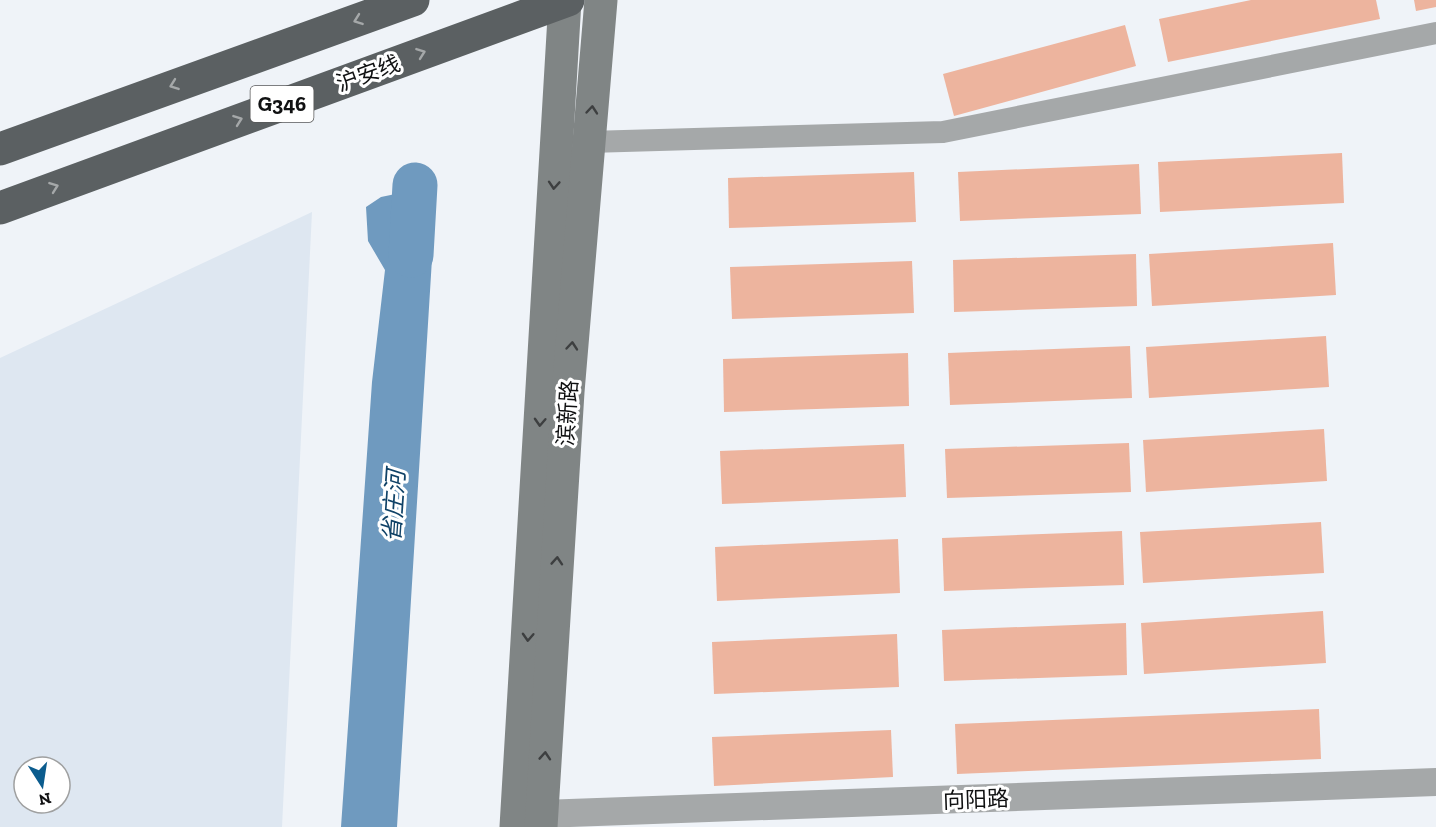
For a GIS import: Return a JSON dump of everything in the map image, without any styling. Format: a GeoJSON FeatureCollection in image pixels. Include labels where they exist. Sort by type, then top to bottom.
{"type":"FeatureCollection","features":[{"type":"Feature","properties":{"kind":"highway","name":"G346"},"geometry":{"type":"LineString","coordinates":[[0,149],[413,0]]}},
{"type":"Feature","properties":{"kind":"highway","name":"沪安线"},"geometry":{"type":"LineString","coordinates":[[0,208],[566,0]]}},
{"type":"Feature","properties":{"kind":"main road","name":"滨新路"},"geometry":{"type":"LineString","coordinates":[[529,819],[566,0]]}},
{"type":"Feature","properties":{"kind":"main road","name":"滨新路"},"geometry":{"type":"LineString","coordinates":[[529,819],[601,0]]}},
{"type":"Feature","properties":{"kind":"street"},"geometry":{"type":"LineString","coordinates":[[589,142],[944,132],[1436,33]]}},
{"type":"Feature","properties":{"kind":"street","name":"向阳路"},"geometry":{"type":"LineString","coordinates":[[529,819],[1436,782]]}},
{"type":"Feature","properties":{"kind":"shaded area"},"geometry":{"type":"Polygon","coordinates":[[[312,212],[282,827],[0,827],[0,358],[312,212]]]}},
{"type":"Feature","properties":{"kind":"water"},"geometry":{"type":"Polygon","coordinates":[[[410,191],[435,210],[397,827],[341,827],[372,382],[385,270],[368,241],[366,207],[381,197],[410,191]]]}},
{"type":"Feature","properties":{"kind":"building"},"geometry":{"type":"Polygon","coordinates":[[[1251,0],[1376,0],[1380,19],[1168,62],[1159,19],[1251,0]]]}},
{"type":"Feature","properties":{"kind":"building"},"geometry":{"type":"Polygon","coordinates":[[[1414,0],[1436,0],[1436,7],[1416,11],[1414,0]]]}},
{"type":"Feature","properties":{"kind":"building"},"geometry":{"type":"Polygon","coordinates":[[[1125,25],[1136,66],[954,116],[943,74],[1125,25]]]}},
{"type":"Feature","properties":{"kind":"building"},"geometry":{"type":"Polygon","coordinates":[[[1342,153],[1344,203],[1160,212],[1158,162],[1342,153]]]}},
{"type":"Feature","properties":{"kind":"building"},"geometry":{"type":"Polygon","coordinates":[[[1139,164],[1141,214],[960,221],[958,172],[1139,164]]]}},
{"type":"Feature","properties":{"kind":"building"},"geometry":{"type":"Polygon","coordinates":[[[914,172],[916,222],[729,228],[728,178],[914,172]]]}},
{"type":"Feature","properties":{"kind":"building"},"geometry":{"type":"Polygon","coordinates":[[[1333,243],[1336,295],[1152,306],[1149,254],[1333,243]]]}},
{"type":"Feature","properties":{"kind":"building"},"geometry":{"type":"Polygon","coordinates":[[[1136,254],[1137,306],[954,312],[953,260],[1136,254]]]}},
{"type":"Feature","properties":{"kind":"building"},"geometry":{"type":"Polygon","coordinates":[[[912,261],[914,313],[732,319],[730,267],[912,261]]]}},
{"type":"Feature","properties":{"kind":"building"},"geometry":{"type":"Polygon","coordinates":[[[1326,336],[1329,387],[1149,398],[1146,347],[1326,336]]]}},
{"type":"Feature","properties":{"kind":"building"},"geometry":{"type":"Polygon","coordinates":[[[1130,346],[1132,398],[950,405],[948,353],[1130,346]]]}},
{"type":"Feature","properties":{"kind":"building"},"geometry":{"type":"Polygon","coordinates":[[[908,353],[909,406],[724,412],[723,359],[908,353]]]}},
{"type":"Feature","properties":{"kind":"building"},"geometry":{"type":"Polygon","coordinates":[[[1324,429],[1327,481],[1146,492],[1143,440],[1324,429]]]}},
{"type":"Feature","properties":{"kind":"building"},"geometry":{"type":"Polygon","coordinates":[[[1129,443],[1131,492],[947,498],[945,449],[1129,443]]]}},
{"type":"Feature","properties":{"kind":"building"},"geometry":{"type":"Polygon","coordinates":[[[904,444],[906,497],[722,504],[720,451],[904,444]]]}},
{"type":"Feature","properties":{"kind":"building"},"geometry":{"type":"Polygon","coordinates":[[[1321,522],[1324,573],[1143,583],[1140,532],[1321,522]]]}},
{"type":"Feature","properties":{"kind":"building"},"geometry":{"type":"Polygon","coordinates":[[[1122,531],[1124,585],[944,591],[942,538],[1122,531]]]}},
{"type":"Feature","properties":{"kind":"building"},"geometry":{"type":"Polygon","coordinates":[[[898,539],[900,593],[717,601],[715,547],[898,539]]]}},
{"type":"Feature","properties":{"kind":"building"},"geometry":{"type":"Polygon","coordinates":[[[1323,611],[1326,663],[1144,674],[1141,623],[1323,611]]]}},
{"type":"Feature","properties":{"kind":"building"},"geometry":{"type":"Polygon","coordinates":[[[1126,623],[1127,675],[944,681],[942,630],[1126,623]]]}},
{"type":"Feature","properties":{"kind":"building"},"geometry":{"type":"Polygon","coordinates":[[[897,634],[899,687],[714,694],[712,642],[897,634]]]}},
{"type":"Feature","properties":{"kind":"building"},"geometry":{"type":"Polygon","coordinates":[[[1319,709],[1321,759],[957,774],[955,724],[1319,709]]]}},
{"type":"Feature","properties":{"kind":"building"},"geometry":{"type":"Polygon","coordinates":[[[891,730],[893,777],[714,786],[712,737],[891,730]]]}},
{"type":"Feature","properties":{"kind":"waterway","name":"省庄河"},"geometry":{"type":"LineString","coordinates":[[411,255],[415,185]]}}]}
